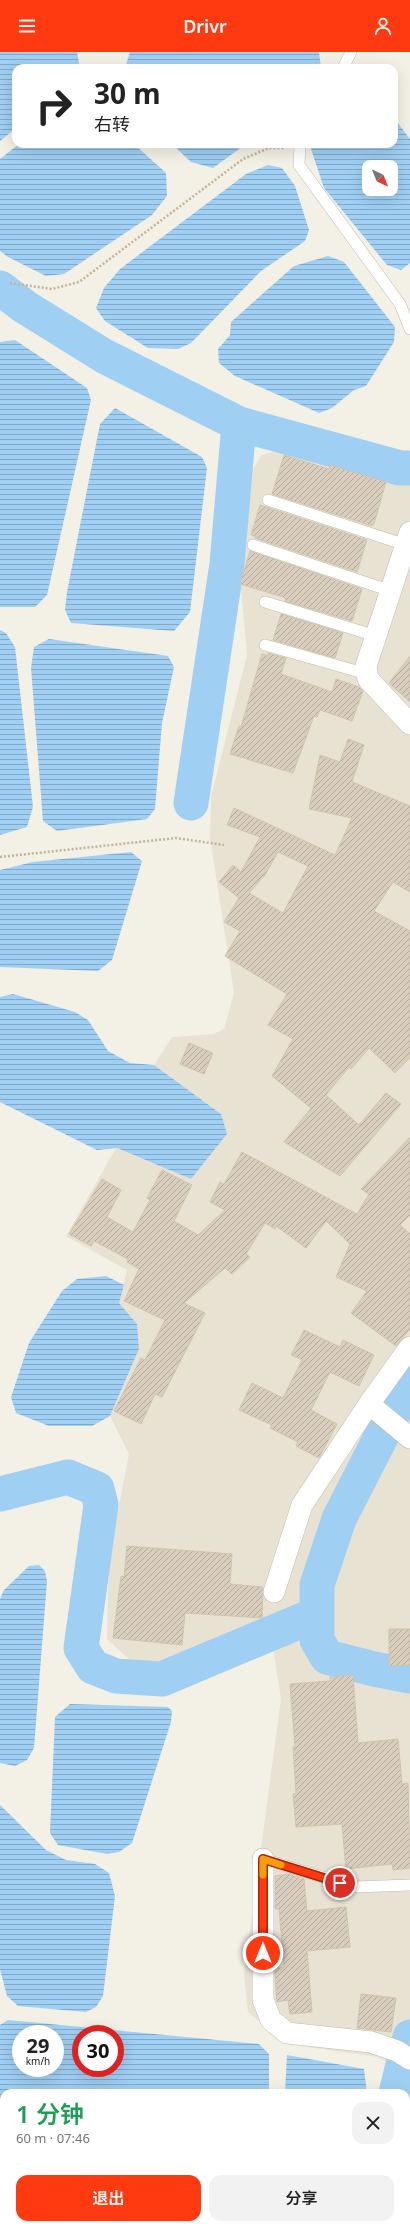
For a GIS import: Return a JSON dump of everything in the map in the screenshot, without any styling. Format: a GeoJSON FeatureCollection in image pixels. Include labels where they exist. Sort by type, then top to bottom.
{"type":"FeatureCollection","features":[{"type":"Feature","properties":{"kind":"street"},"geometry":{"type":"LineString","coordinates":[[408,538],[366,666],[368,678],[410,724]]}},
{"type":"Feature","properties":{"kind":"street"},"geometry":{"type":"LineString","coordinates":[[274,1592],[302,1505],[373,1408],[410,1347]]}},
{"type":"Feature","properties":{"kind":"street"},"geometry":{"type":"LineString","coordinates":[[373,1408],[404,1434]]}},
{"type":"Feature","properties":{"kind":"street"},"geometry":{"type":"LineString","coordinates":[[263,1859],[263,2000],[271,2020],[287,2032],[371,2042],[403,2055]]}},
{"type":"Feature","properties":{"kind":"lane"},"geometry":{"type":"LineString","coordinates":[[345,64],[351,52]]}},
{"type":"Feature","properties":{"kind":"lane"},"geometry":{"type":"LineString","coordinates":[[300,148],[299,165],[400,304],[410,329]]}},
{"type":"Feature","properties":{"kind":"lane"},"geometry":{"type":"LineString","coordinates":[[268,500],[408,538]]}},
{"type":"Feature","properties":{"kind":"lane"},"geometry":{"type":"LineString","coordinates":[[253,545],[390,591]]}},
{"type":"Feature","properties":{"kind":"lane"},"geometry":{"type":"LineString","coordinates":[[266,602],[376,636]]}},
{"type":"Feature","properties":{"kind":"lane"},"geometry":{"type":"LineString","coordinates":[[264,645],[367,674]]}},
{"type":"Feature","properties":{"kind":"lane"},"geometry":{"type":"LineString","coordinates":[[263,1859],[355,1887],[410,1885]]}},
{"type":"Feature","properties":{"kind":"path"},"geometry":{"type":"LineString","coordinates":[[10,283],[52,289],[79,282],[243,158],[269,148]]}},
{"type":"Feature","properties":{"kind":"path"},"geometry":{"type":"LineString","coordinates":[[0,857],[176,838],[224,845]]}},
{"type":"Feature","properties":{"kind":"shaded area"},"geometry":{"type":"Polygon","coordinates":[[[280,450],[410,479],[410,2076],[378,2057],[287,2044],[248,2012],[244,1975],[281,1699],[269,1622],[158,1664],[134,1664],[107,1639],[109,1557],[129,1454],[110,1416],[139,1349],[137,1324],[119,1303],[127,1270],[66,1236],[116,1148],[191,1179],[221,1114],[154,1065],[172,1037],[214,1034],[224,1029],[234,993],[210,837],[211,797],[247,655],[238,556],[252,470],[262,455],[280,450]]]}},
{"type":"Feature","properties":{"kind":"water"},"geometry":{"type":"Polygon","coordinates":[[[0,52],[77,52],[79,64],[12,64],[12,131],[0,141],[0,52]]]}},
{"type":"Feature","properties":{"kind":"water"},"geometry":{"type":"Polygon","coordinates":[[[130,52],[319,52],[320,64],[126,64],[130,52]]]}},
{"type":"Feature","properties":{"kind":"water"},"geometry":{"type":"Polygon","coordinates":[[[398,123],[410,139],[410,263],[401,270],[387,265],[324,188],[312,148],[398,148],[398,123]]]}},
{"type":"Feature","properties":{"kind":"water"},"geometry":{"type":"Polygon","coordinates":[[[14,148],[138,148],[166,173],[167,196],[152,215],[64,274],[46,276],[8,257],[0,251],[0,159],[14,148]]]}},
{"type":"Feature","properties":{"kind":"water"},"geometry":{"type":"Polygon","coordinates":[[[176,148],[240,148],[213,168],[191,162],[176,148]]]}},
{"type":"Feature","properties":{"kind":"water"},"geometry":{"type":"Polygon","coordinates":[[[268,165],[282,168],[295,186],[309,230],[305,241],[261,271],[191,343],[178,349],[148,348],[105,321],[96,308],[104,288],[120,269],[246,174],[268,165]]]}},
{"type":"Feature","properties":{"kind":"water"},"geometry":{"type":"Polygon","coordinates":[[[328,256],[344,262],[395,327],[394,342],[366,386],[354,390],[332,408],[319,413],[235,376],[219,363],[218,349],[230,335],[231,322],[294,266],[328,256]]]}},
{"type":"Feature","properties":{"kind":"water"},"geometry":{"type":"Polygon","coordinates":[[[15,340],[87,388],[91,400],[47,595],[35,607],[0,607],[0,342],[15,340]]]}},
{"type":"Feature","properties":{"kind":"water"},"geometry":{"type":"Polygon","coordinates":[[[115,408],[202,457],[207,468],[190,612],[174,631],[71,623],[65,610],[67,592],[100,424],[115,408]]]}},
{"type":"Feature","properties":{"kind":"water"},"geometry":{"type":"Polygon","coordinates":[[[0,630],[6,633],[15,647],[33,807],[27,827],[0,835],[0,630]]]}},
{"type":"Feature","properties":{"kind":"water"},"geometry":{"type":"Polygon","coordinates":[[[49,639],[168,656],[174,667],[162,723],[155,809],[147,819],[57,831],[43,821],[31,668],[34,647],[49,639]]]}},
{"type":"Feature","properties":{"kind":"water"},"geometry":{"type":"Polygon","coordinates":[[[131,852],[142,861],[112,960],[98,971],[0,967],[0,870],[33,862],[131,852]]]}},
{"type":"Feature","properties":{"kind":"water"},"geometry":{"type":"Polygon","coordinates":[[[13,994],[75,1012],[88,1020],[108,1051],[130,1063],[154,1065],[221,1114],[227,1134],[191,1179],[117,1148],[97,1150],[0,1102],[0,997],[13,994]]]}},
{"type":"Feature","properties":{"kind":"water"},"geometry":{"type":"Polygon","coordinates":[[[106,1276],[124,1285],[119,1303],[137,1324],[139,1349],[110,1416],[92,1426],[49,1426],[16,1413],[11,1397],[29,1343],[62,1291],[77,1279],[106,1276]]]}},
{"type":"Feature","properties":{"kind":"water"},"geometry":{"type":"Polygon","coordinates":[[[39,1565],[45,1571],[47,1581],[34,1748],[27,1760],[15,1766],[0,1763],[0,1599],[4,1590],[29,1566],[39,1565]]]}},
{"type":"Feature","properties":{"kind":"water"},"geometry":{"type":"Polygon","coordinates":[[[70,1704],[168,1707],[172,1711],[171,1722],[132,1843],[119,1852],[107,1854],[58,1845],[50,1833],[55,1717],[70,1704]]]}},
{"type":"Feature","properties":{"kind":"water"},"geometry":{"type":"Polygon","coordinates":[[[0,1805],[46,1850],[66,1860],[95,1864],[109,1873],[115,1896],[103,1996],[96,2007],[86,2012],[18,2006],[7,1996],[0,1969],[0,1805]]]}},
{"type":"Feature","properties":{"kind":"water"},"geometry":{"type":"Polygon","coordinates":[[[8,2020],[60,2025],[12,2025],[12,2077],[64,2077],[64,2025],[72,2026],[72,2077],[124,2077],[124,2031],[259,2044],[269,2054],[269,2089],[0,2089],[0,2025],[8,2020]]]}},
{"type":"Feature","properties":{"kind":"water"},"geometry":{"type":"Polygon","coordinates":[[[287,2055],[364,2069],[366,2089],[285,2089],[287,2055]]]}},
{"type":"Feature","properties":{"kind":"building"},"geometry":{"type":"Polygon","coordinates":[[[284,455],[329,469],[330,465],[386,482],[374,524],[372,526],[272,494],[284,455]]]}},
{"type":"Feature","properties":{"kind":"building"},"geometry":{"type":"Polygon","coordinates":[[[260,505],[367,540],[357,572],[255,538],[255,536],[251,535],[260,505]]]}},
{"type":"Feature","properties":{"kind":"building"},"geometry":{"type":"Polygon","coordinates":[[[250,551],[362,589],[352,621],[285,601],[286,599],[283,597],[240,584],[250,551]]]}},
{"type":"Feature","properties":{"kind":"building"},"geometry":{"type":"Polygon","coordinates":[[[281,614],[343,633],[335,658],[273,640],[281,614]]]}},
{"type":"Feature","properties":{"kind":"building"},"geometry":{"type":"Polygon","coordinates":[[[268,653],[286,658],[281,674],[332,692],[336,679],[359,687],[363,691],[352,721],[320,710],[317,717],[314,716],[293,773],[230,754],[239,726],[241,727],[262,654],[268,656],[268,653]]]}},
{"type":"Feature","properties":{"kind":"building"},"geometry":{"type":"Polygon","coordinates":[[[410,656],[410,702],[389,683],[410,656]]]}},
{"type":"Feature","properties":{"kind":"building"},"geometry":{"type":"Polygon","coordinates":[[[348,739],[364,745],[352,782],[410,806],[410,892],[393,882],[374,911],[410,931],[410,1058],[395,1073],[369,1048],[351,1069],[349,1067],[326,1095],[359,1125],[386,1093],[401,1104],[340,1176],[284,1142],[311,1108],[272,1076],[293,1039],[268,1025],[287,994],[225,956],[240,931],[224,922],[239,898],[219,882],[233,865],[241,872],[260,837],[227,825],[234,808],[335,855],[352,818],[309,809],[320,755],[340,762],[348,739]],[[278,852],[265,875],[249,893],[283,913],[308,866],[278,852]]]}},
{"type":"Feature","properties":{"kind":"building"},"geometry":{"type":"Polygon","coordinates":[[[189,1043],[213,1053],[204,1074],[180,1064],[189,1043]]]}},
{"type":"Feature","properties":{"kind":"building"},"geometry":{"type":"Polygon","coordinates":[[[410,1137],[410,1215],[400,1225],[410,1234],[410,1329],[396,1346],[351,1313],[367,1291],[336,1277],[350,1244],[326,1221],[306,1248],[276,1226],[275,1229],[265,1223],[246,1254],[250,1257],[232,1274],[225,1268],[184,1303],[205,1313],[162,1397],[155,1394],[141,1424],[114,1411],[141,1358],[145,1360],[165,1320],[124,1301],[139,1269],[127,1262],[128,1259],[94,1241],[91,1246],[69,1234],[102,1179],[121,1190],[107,1217],[133,1232],[150,1200],[147,1198],[162,1170],[192,1185],[174,1221],[198,1235],[225,1210],[210,1202],[220,1182],[224,1184],[242,1152],[357,1214],[369,1194],[361,1189],[410,1137]]]}},
{"type":"Feature","properties":{"kind":"building"},"geometry":{"type":"Polygon","coordinates":[[[304,1330],[340,1347],[343,1340],[374,1355],[359,1386],[330,1372],[311,1410],[337,1424],[319,1458],[296,1446],[298,1442],[270,1428],[272,1425],[239,1410],[252,1383],[283,1398],[302,1360],[291,1355],[304,1330]]]}},
{"type":"Feature","properties":{"kind":"building"},"geometry":{"type":"Polygon","coordinates":[[[127,1546],[232,1554],[230,1584],[263,1587],[262,1618],[185,1613],[182,1645],[113,1638],[121,1576],[124,1577],[127,1546]]]}},
{"type":"Feature","properties":{"kind":"building"},"geometry":{"type":"Polygon","coordinates":[[[389,1629],[410,1629],[410,1665],[389,1666],[389,1629]]]}},
{"type":"Feature","properties":{"kind":"building"},"geometry":{"type":"Polygon","coordinates":[[[353,1675],[358,1743],[398,1739],[402,1784],[408,1783],[410,1868],[393,1870],[392,1864],[346,1869],[342,1824],[296,1827],[293,1794],[296,1793],[293,1747],[295,1747],[290,1684],[330,1681],[330,1677],[353,1675]]]}},
{"type":"Feature","properties":{"kind":"building"},"geometry":{"type":"Polygon","coordinates":[[[289,1874],[304,1879],[307,1911],[346,1907],[350,1947],[307,1951],[312,2012],[290,2014],[288,2000],[277,2002],[275,1976],[275,1968],[284,1967],[279,1909],[275,1909],[275,1876],[289,1874]]]}},
{"type":"Feature","properties":{"kind":"building"},"geometry":{"type":"Polygon","coordinates":[[[361,1994],[396,1998],[391,2032],[357,2028],[361,1994]]]}},
{"type":"Feature","properties":{"kind":"waterway"},"geometry":{"type":"LineString","coordinates":[[0,288],[25,307],[104,356],[239,424],[400,468],[410,468]]}},
{"type":"Feature","properties":{"kind":"waterway"},"geometry":{"type":"LineString","coordinates":[[191,803],[227,564],[239,424]]}},
{"type":"Feature","properties":{"kind":"waterway"},"geometry":{"type":"LineString","coordinates":[[410,1384],[404,1392],[339,1519],[317,1585],[317,1640],[327,1657],[374,1669],[410,1676]]}},
{"type":"Feature","properties":{"kind":"waterway"},"geometry":{"type":"LineString","coordinates":[[0,1494],[68,1477],[97,1489],[101,1505],[81,1648],[93,1667],[116,1676],[162,1679],[317,1614]]}},
{"type":"Feature","properties":{"kind":"waterway"},"geometry":{"type":"LineString","coordinates":[[397,2089],[410,2037]]}},
{"type":"Feature","properties":{"kind":"slow traffic"},"geometry":{"type":"LineString","coordinates":[[263,1875],[263,1859],[281,1865]]}},
{"type":"Feature","properties":{"kind":"route"},"geometry":{"type":"LineString","coordinates":[[263,1953],[263,1859],[340,1883]]}}]}
